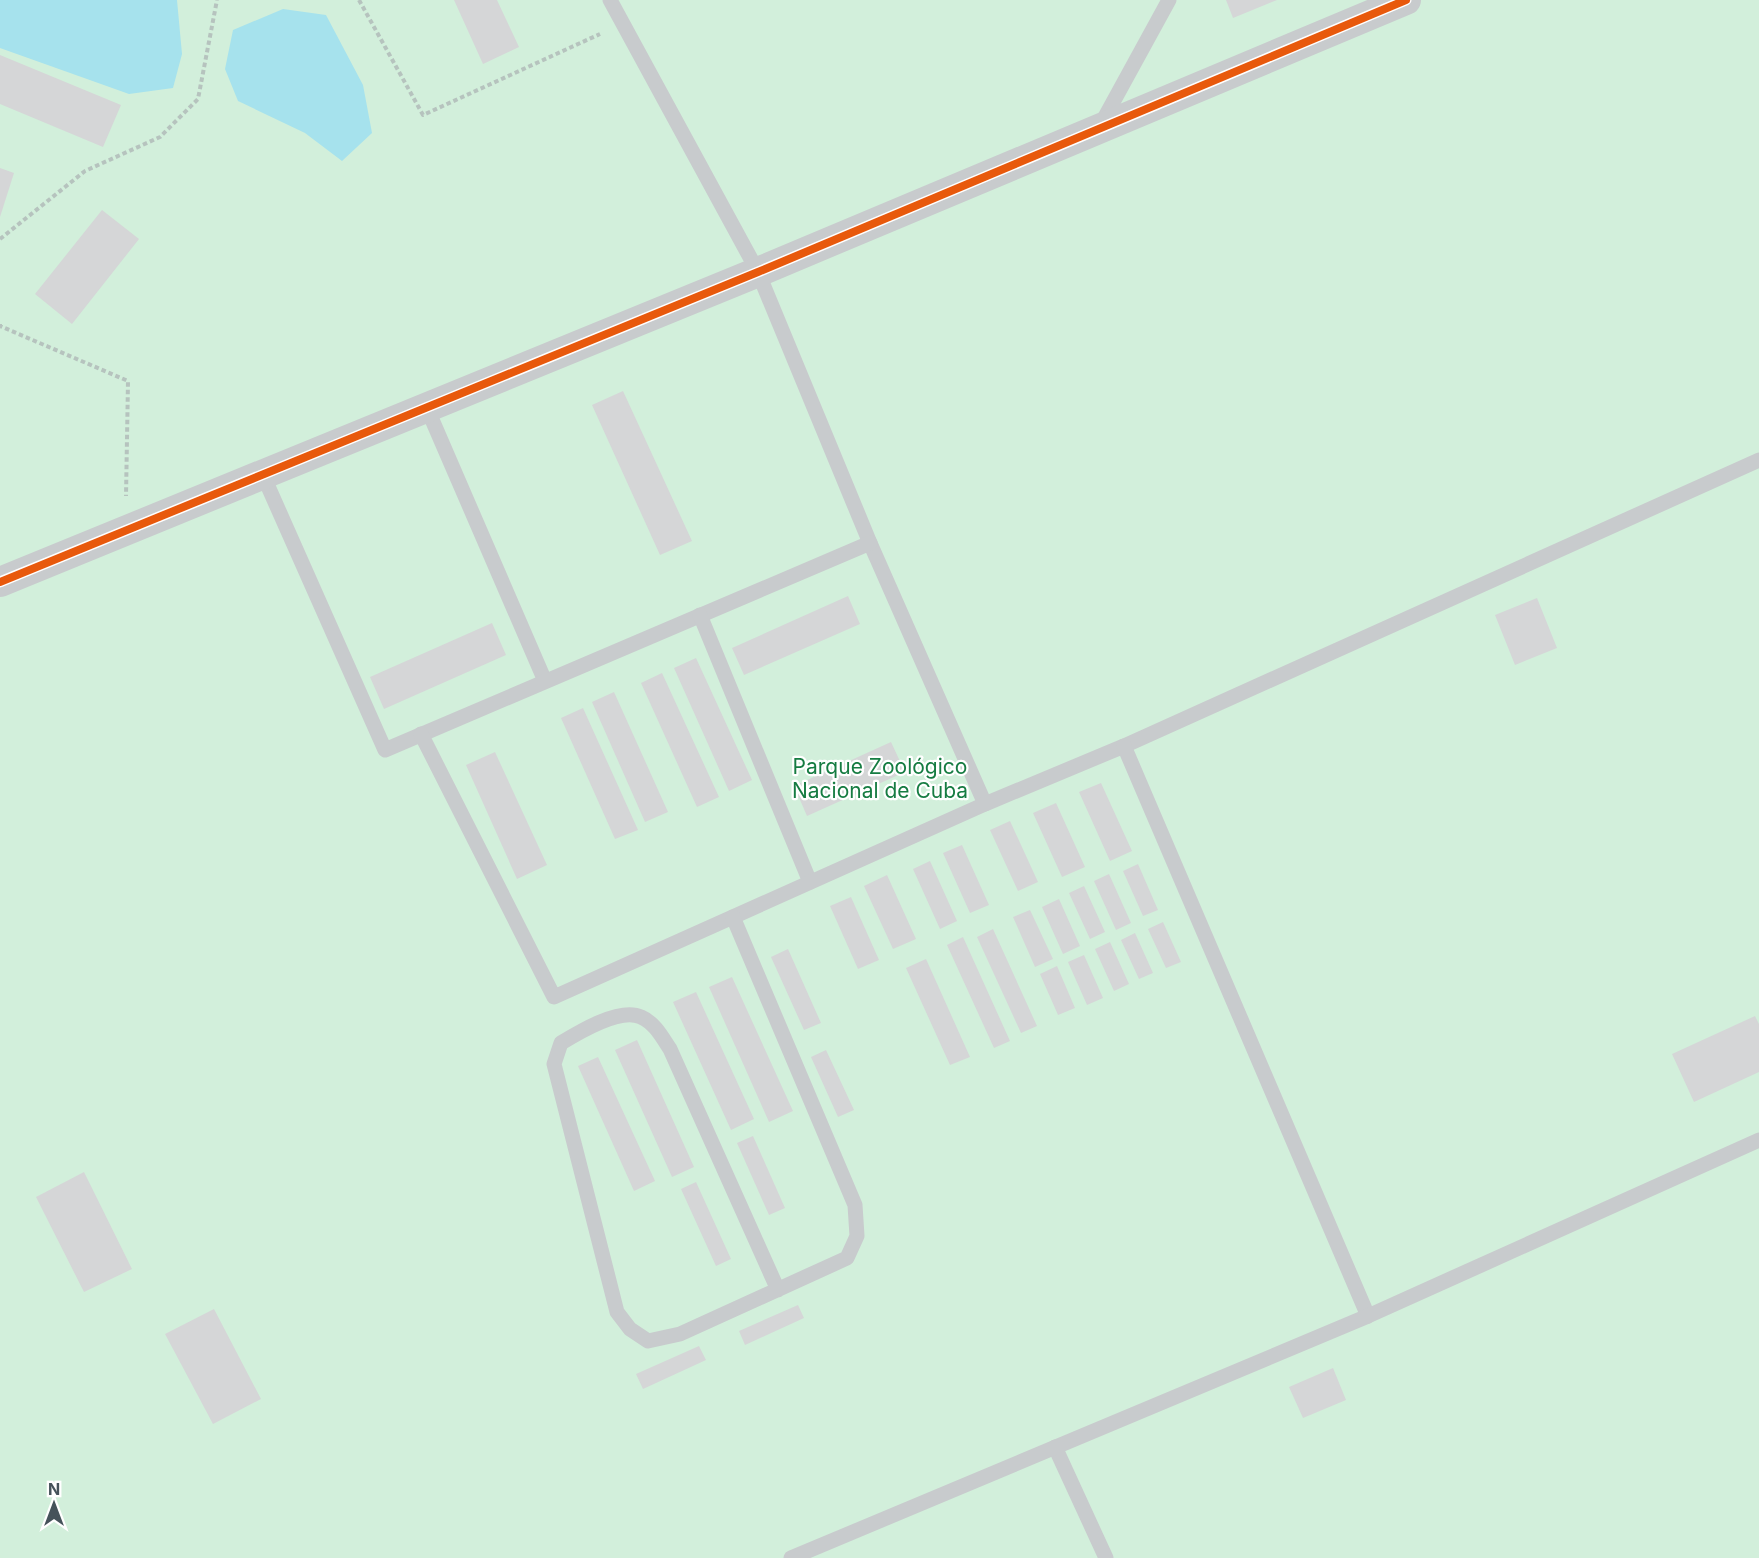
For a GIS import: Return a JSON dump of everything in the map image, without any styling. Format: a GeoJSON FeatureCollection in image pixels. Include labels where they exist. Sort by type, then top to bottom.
{"type":"FeatureCollection","features":[{"type":"Feature","properties":{"kind":"street"},"geometry":{"type":"LineString","coordinates":[[0,582],[758,272],[1407,0]]}},
{"type":"Feature","properties":{"kind":"lane"},"geometry":{"type":"LineString","coordinates":[[610,0],[758,272],[870,543],[985,804]]}},
{"type":"Feature","properties":{"kind":"lane"},"geometry":{"type":"LineString","coordinates":[[1098,128],[1169,0]]}},
{"type":"Feature","properties":{"kind":"lane"},"geometry":{"type":"LineString","coordinates":[[427,408],[545,681]]}},
{"type":"Feature","properties":{"kind":"lane"},"geometry":{"type":"LineString","coordinates":[[421,734],[554,997],[985,804],[1124,746],[1759,460]]}},
{"type":"Feature","properties":{"kind":"lane"},"geometry":{"type":"LineString","coordinates":[[263,475],[385,750],[870,543]]}},
{"type":"Feature","properties":{"kind":"lane"},"geometry":{"type":"LineString","coordinates":[[700,615],[810,882]]}},
{"type":"Feature","properties":{"kind":"lane"},"geometry":{"type":"LineString","coordinates":[[1124,746],[1368,1316]]}},
{"type":"Feature","properties":{"kind":"lane"},"geometry":{"type":"LineString","coordinates":[[733,917],[855,1205],[857,1236],[847,1258],[778,1290],[681,1334],[648,1341],[630,1329],[617,1312],[554,1064],[561,1043],[615,1017],[639,1016],[653,1025],[670,1049],[778,1290]]}},
{"type":"Feature","properties":{"kind":"lane"},"geometry":{"type":"LineString","coordinates":[[791,1558],[1368,1316],[1759,1140]]}},
{"type":"Feature","properties":{"kind":"lane"},"geometry":{"type":"LineString","coordinates":[[1054,1448],[1106,1558]]}},
{"type":"Feature","properties":{"kind":"path"},"geometry":{"type":"LineString","coordinates":[[0,239],[85,171],[160,137],[198,99],[217,0]]}},
{"type":"Feature","properties":{"kind":"path"},"geometry":{"type":"LineString","coordinates":[[359,0],[423,115],[623,23]]}},
{"type":"Feature","properties":{"kind":"path"},"geometry":{"type":"LineString","coordinates":[[0,326],[128,381],[126,531]]}},
{"type":"Feature","properties":{"kind":"green space","name":"Parque Zoológico Nacional de Cuba"},"geometry":{"type":"Polygon","coordinates":[[[0,0],[1759,0],[1759,1558],[0,1558],[0,0]]]}},
{"type":"Feature","properties":{"kind":"water"},"geometry":{"type":"Polygon","coordinates":[[[0,0],[177,0],[182,54],[173,88],[129,94],[0,48],[0,0]]]}},
{"type":"Feature","properties":{"kind":"water"},"geometry":{"type":"Polygon","coordinates":[[[283,9],[326,15],[363,85],[372,133],[342,161],[305,133],[238,101],[225,69],[233,30],[283,9]]]}},
{"type":"Feature","properties":{"kind":"building"},"geometry":{"type":"Polygon","coordinates":[[[454,0],[497,0],[519,47],[483,64],[454,0]]]}},
{"type":"Feature","properties":{"kind":"building"},"geometry":{"type":"Polygon","coordinates":[[[1226,0],[1277,0],[1233,18],[1226,0]]]}},
{"type":"Feature","properties":{"kind":"building"},"geometry":{"type":"Polygon","coordinates":[[[0,55],[121,105],[103,147],[0,104],[0,55]]]}},
{"type":"Feature","properties":{"kind":"building"},"geometry":{"type":"Polygon","coordinates":[[[0,168],[14,173],[0,217],[0,168]]]}},
{"type":"Feature","properties":{"kind":"building"},"geometry":{"type":"Polygon","coordinates":[[[102,210],[139,239],[72,324],[35,294],[102,210]]]}},
{"type":"Feature","properties":{"kind":"building"},"geometry":{"type":"Polygon","coordinates":[[[623,391],[692,541],[660,555],[592,405],[623,391]]]}},
{"type":"Feature","properties":{"kind":"building"},"geometry":{"type":"Polygon","coordinates":[[[848,596],[860,624],[744,675],[732,648],[848,596]]]}},
{"type":"Feature","properties":{"kind":"building"},"geometry":{"type":"Polygon","coordinates":[[[1537,598],[1557,648],[1515,665],[1495,615],[1537,598]]]}},
{"type":"Feature","properties":{"kind":"building"},"geometry":{"type":"Polygon","coordinates":[[[492,623],[506,655],[384,709],[370,677],[492,623]]]}},
{"type":"Feature","properties":{"kind":"building"},"geometry":{"type":"Polygon","coordinates":[[[696,658],[752,780],[729,791],[674,668],[696,658]]]}},
{"type":"Feature","properties":{"kind":"building"},"geometry":{"type":"Polygon","coordinates":[[[662,673],[719,797],[697,807],[641,683],[662,673]]]}},
{"type":"Feature","properties":{"kind":"building"},"geometry":{"type":"Polygon","coordinates":[[[614,692],[668,812],[645,822],[592,702],[614,692]]]}},
{"type":"Feature","properties":{"kind":"building"},"geometry":{"type":"Polygon","coordinates":[[[583,708],[638,830],[615,839],[561,718],[583,708]]]}},
{"type":"Feature","properties":{"kind":"building"},"geometry":{"type":"Polygon","coordinates":[[[891,742],[905,772],[807,816],[794,786],[891,742]]]}},
{"type":"Feature","properties":{"kind":"building"},"geometry":{"type":"Polygon","coordinates":[[[495,752],[547,865],[517,879],[466,765],[495,752]]]}},
{"type":"Feature","properties":{"kind":"building"},"geometry":{"type":"Polygon","coordinates":[[[1101,783],[1132,851],[1110,861],[1079,792],[1101,783]]]}},
{"type":"Feature","properties":{"kind":"building"},"geometry":{"type":"Polygon","coordinates":[[[1056,803],[1085,867],[1062,877],[1033,813],[1056,803]]]}},
{"type":"Feature","properties":{"kind":"building"},"geometry":{"type":"Polygon","coordinates":[[[1010,821],[1038,882],[1018,891],[990,830],[1010,821]]]}},
{"type":"Feature","properties":{"kind":"building"},"geometry":{"type":"Polygon","coordinates":[[[962,845],[989,905],[970,913],[943,853],[962,845]]]}},
{"type":"Feature","properties":{"kind":"building"},"geometry":{"type":"Polygon","coordinates":[[[930,861],[957,921],[940,929],[913,869],[930,861]]]}},
{"type":"Feature","properties":{"kind":"building"},"geometry":{"type":"Polygon","coordinates":[[[1138,864],[1158,910],[1143,916],[1123,871],[1138,864]]]}},
{"type":"Feature","properties":{"kind":"building"},"geometry":{"type":"Polygon","coordinates":[[[1109,874],[1131,923],[1116,930],[1094,881],[1109,874]]]}},
{"type":"Feature","properties":{"kind":"building"},"geometry":{"type":"Polygon","coordinates":[[[887,875],[916,939],[893,949],[864,886],[887,875]]]}},
{"type":"Feature","properties":{"kind":"building"},"geometry":{"type":"Polygon","coordinates":[[[1084,886],[1105,932],[1090,939],[1069,893],[1084,886]]]}},
{"type":"Feature","properties":{"kind":"building"},"geometry":{"type":"Polygon","coordinates":[[[851,897],[879,960],[858,969],[830,906],[851,897]]]}},
{"type":"Feature","properties":{"kind":"building"},"geometry":{"type":"Polygon","coordinates":[[[1059,899],[1080,946],[1063,954],[1042,907],[1059,899]]]}},
{"type":"Feature","properties":{"kind":"building"},"geometry":{"type":"Polygon","coordinates":[[[1030,910],[1053,959],[1035,967],[1013,917],[1030,910]]]}},
{"type":"Feature","properties":{"kind":"building"},"geometry":{"type":"Polygon","coordinates":[[[1163,922],[1181,962],[1166,968],[1148,929],[1163,922]]]}},
{"type":"Feature","properties":{"kind":"building"},"geometry":{"type":"Polygon","coordinates":[[[993,929],[1037,1026],[1021,1033],[977,937],[993,929]]]}},
{"type":"Feature","properties":{"kind":"building"},"geometry":{"type":"Polygon","coordinates":[[[1135,933],[1153,973],[1139,979],[1121,940],[1135,933]]]}},
{"type":"Feature","properties":{"kind":"building"},"geometry":{"type":"Polygon","coordinates":[[[963,937],[1010,1041],[994,1048],[947,945],[963,937]]]}},
{"type":"Feature","properties":{"kind":"building"},"geometry":{"type":"Polygon","coordinates":[[[1110,942],[1129,984],[1114,991],[1095,949],[1110,942]]]}},
{"type":"Feature","properties":{"kind":"building"},"geometry":{"type":"Polygon","coordinates":[[[788,949],[821,1023],[804,1030],[771,957],[788,949]]]}},
{"type":"Feature","properties":{"kind":"building"},"geometry":{"type":"Polygon","coordinates":[[[1084,955],[1103,998],[1087,1005],[1068,962],[1084,955]]]}},
{"type":"Feature","properties":{"kind":"building"},"geometry":{"type":"Polygon","coordinates":[[[926,959],[970,1057],[950,1065],[906,968],[926,959]]]}},
{"type":"Feature","properties":{"kind":"building"},"geometry":{"type":"Polygon","coordinates":[[[1057,966],[1075,1008],[1058,1015],[1040,974],[1057,966]]]}},
{"type":"Feature","properties":{"kind":"building"},"geometry":{"type":"Polygon","coordinates":[[[732,977],[793,1111],[769,1122],[709,987],[732,977]]]}},
{"type":"Feature","properties":{"kind":"building"},"geometry":{"type":"Polygon","coordinates":[[[696,992],[754,1119],[731,1130],[673,1002],[696,992]]]}},
{"type":"Feature","properties":{"kind":"building"},"geometry":{"type":"Polygon","coordinates":[[[1755,1016],[1759,1024],[1759,1072],[1694,1102],[1672,1054],[1755,1016]]]}},
{"type":"Feature","properties":{"kind":"building"},"geometry":{"type":"Polygon","coordinates":[[[637,1040],[694,1167],[672,1177],[615,1050],[637,1040]]]}},
{"type":"Feature","properties":{"kind":"building"},"geometry":{"type":"Polygon","coordinates":[[[826,1050],[854,1110],[838,1117],[811,1057],[826,1050]]]}},
{"type":"Feature","properties":{"kind":"building"},"geometry":{"type":"Polygon","coordinates":[[[598,1057],[655,1181],[634,1191],[578,1066],[598,1057]]]}},
{"type":"Feature","properties":{"kind":"building"},"geometry":{"type":"Polygon","coordinates":[[[753,1136],[785,1208],[769,1215],[737,1143],[753,1136]]]}},
{"type":"Feature","properties":{"kind":"building"},"geometry":{"type":"Polygon","coordinates":[[[84,1172],[132,1269],[84,1292],[36,1197],[84,1172]]]}},
{"type":"Feature","properties":{"kind":"building"},"geometry":{"type":"Polygon","coordinates":[[[696,1182],[731,1259],[716,1266],[681,1189],[696,1182]]]}},
{"type":"Feature","properties":{"kind":"building"},"geometry":{"type":"Polygon","coordinates":[[[798,1305],[804,1318],[745,1345],[739,1331],[798,1305]]]}},
{"type":"Feature","properties":{"kind":"building"},"geometry":{"type":"Polygon","coordinates":[[[214,1309],[261,1399],[213,1424],[165,1334],[214,1309]]]}},
{"type":"Feature","properties":{"kind":"building"},"geometry":{"type":"Polygon","coordinates":[[[699,1346],[706,1360],[643,1389],[636,1374],[699,1346]]]}},
{"type":"Feature","properties":{"kind":"building"},"geometry":{"type":"Polygon","coordinates":[[[1333,1368],[1346,1400],[1303,1418],[1289,1387],[1333,1368]]]}},
{"type":"Feature","properties":{"kind":"cycle path"},"geometry":{"type":"LineString","coordinates":[[0,582],[758,272],[1406,0]]}}]}
